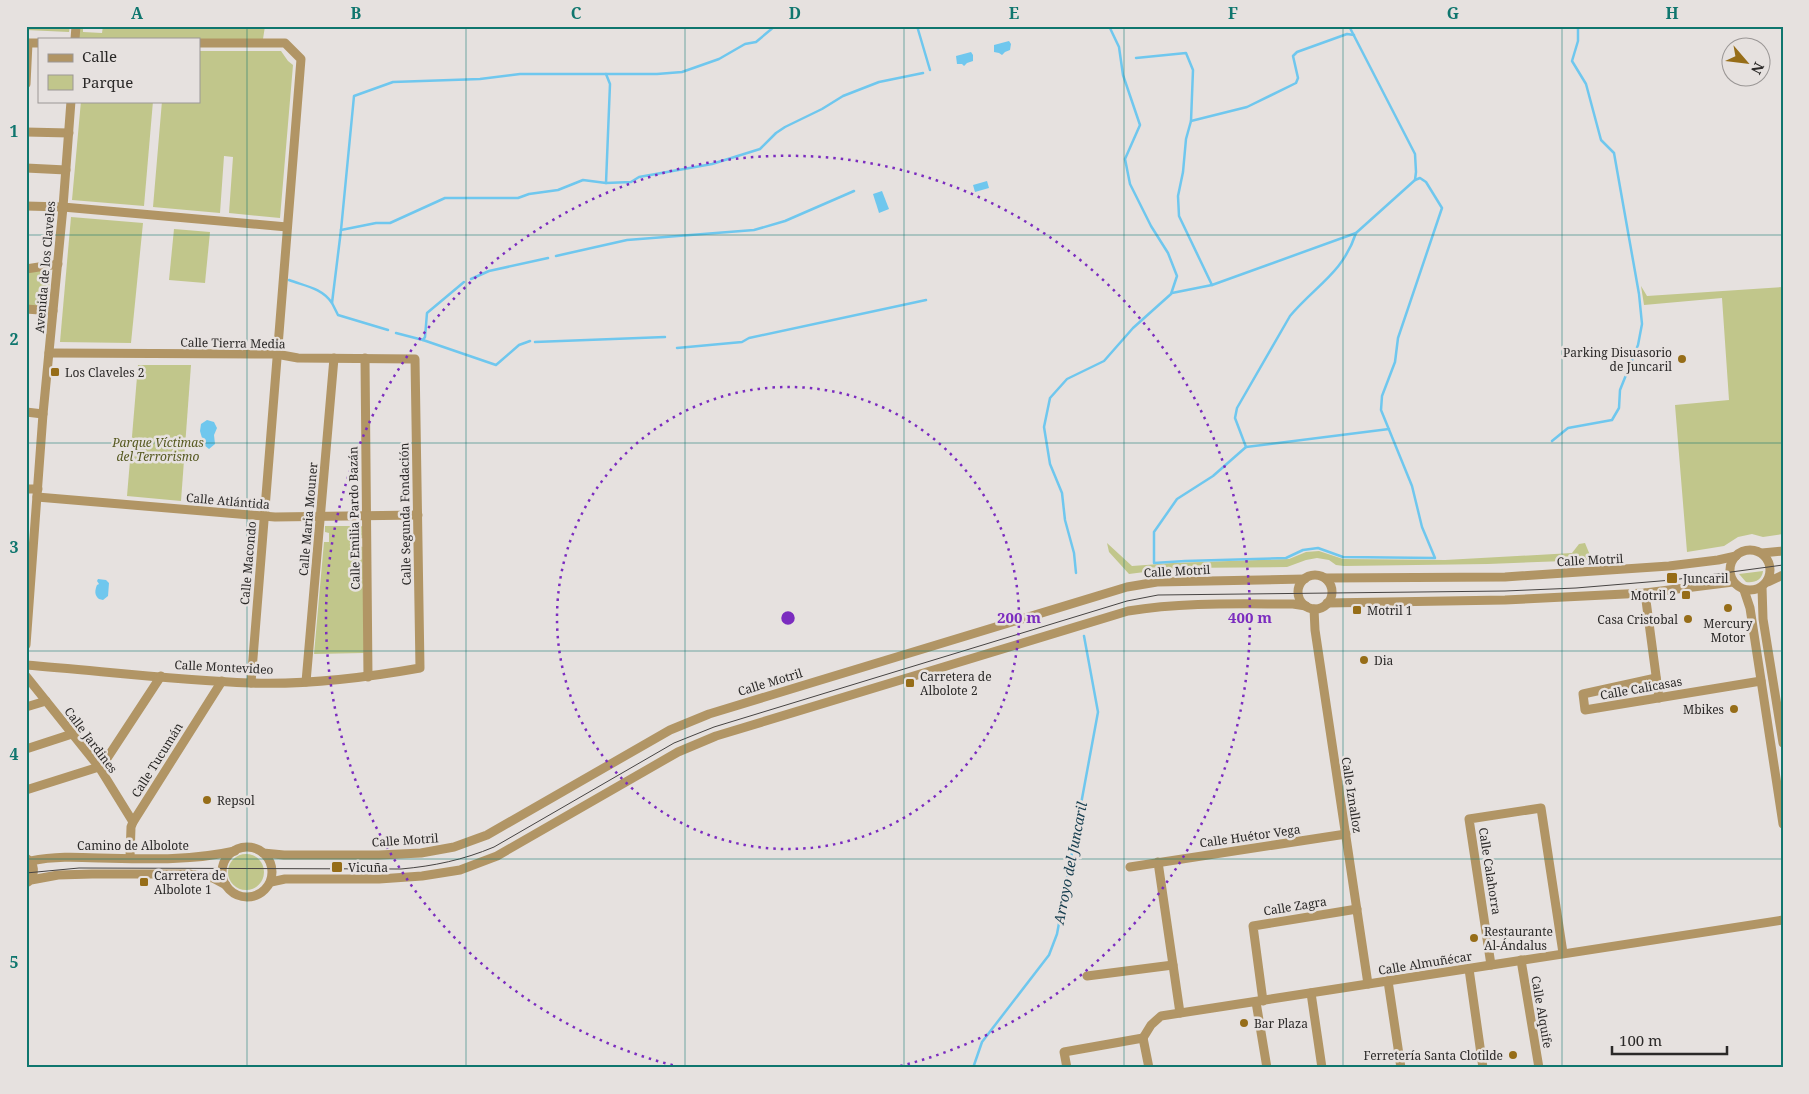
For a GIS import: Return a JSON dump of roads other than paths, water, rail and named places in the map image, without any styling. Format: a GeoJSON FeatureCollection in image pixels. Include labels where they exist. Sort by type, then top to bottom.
{"type":"FeatureCollection","features":[{"type":"Feature","properties":{"kind":"street"},"geometry":{"type":"LineString","coordinates":[[26,84],[27,43]]}},
{"type":"Feature","properties":{"kind":"street","name":"Calle Macondo"},"geometry":{"type":"LineString","coordinates":[[200,43],[278,43],[289,46],[301,59],[251,683]]}},
{"type":"Feature","properties":{"kind":"street","name":"Avenida de los Claveles"},"geometry":{"type":"LineString","coordinates":[[26,645],[30,534],[38,493],[43,414],[64,207],[71,102]]}},
{"type":"Feature","properties":{"kind":"street"},"geometry":{"type":"LineString","coordinates":[[26,132],[69,133]]}},
{"type":"Feature","properties":{"kind":"street"},"geometry":{"type":"LineString","coordinates":[[26,168],[66,170]]}},
{"type":"Feature","properties":{"kind":"street"},"geometry":{"type":"LineString","coordinates":[[26,206],[64,207],[287,227]]}},
{"type":"Feature","properties":{"kind":"street"},"geometry":{"type":"LineString","coordinates":[[26,269],[58,264]]}},
{"type":"Feature","properties":{"kind":"street"},"geometry":{"type":"LineString","coordinates":[[26,310],[53,311]]}},
{"type":"Feature","properties":{"kind":"street","name":"Calle Tierra Media"},"geometry":{"type":"LineString","coordinates":[[49,354],[276,354],[298,358],[415,359]]}},
{"type":"Feature","properties":{"kind":"street","name":"Calle Maria Mouner"},"geometry":{"type":"LineString","coordinates":[[306,682],[334,358]]}},
{"type":"Feature","properties":{"kind":"street","name":"Calle Emilia Pardo Bazán"},"geometry":{"type":"LineString","coordinates":[[365,358],[368,677]]}},
{"type":"Feature","properties":{"kind":"street","name":"Calle Segunda Fondación"},"geometry":{"type":"LineString","coordinates":[[415,359],[420,668]]}},
{"type":"Feature","properties":{"kind":"street"},"geometry":{"type":"LineString","coordinates":[[26,412],[43,414]]}},
{"type":"Feature","properties":{"kind":"street","name":"Calle Atlántida"},"geometry":{"type":"LineString","coordinates":[[26,489],[38,493],[264,516],[418,515]]}},
{"type":"Feature","properties":{"kind":"street"},"geometry":{"type":"LineString","coordinates":[[1783,551],[1762,553],[1749,550],[1741,552],[1731,563],[1730,570],[1733,582],[1744,590],[1750,608],[1783,824]]}},
{"type":"Feature","properties":{"kind":"street"},"geometry":{"type":"LineString","coordinates":[[1762,553],[1770,564],[1770,574],[1765,585],[1763,619],[1783,743]]}},
{"type":"Feature","properties":{"kind":"street","name":"Calle Motril"},"geometry":{"type":"LineString","coordinates":[[1325,578],[1514,577],[1669,566],[1736,556]]}},
{"type":"Feature","properties":{"kind":"street"},"geometry":{"type":"LineString","coordinates":[[271,882],[285,879],[379,879],[422,876],[460,870],[497,856],[678,752],[716,736],[1128,611],[1160,606],[1196,604],[1294,604],[1310,608],[1324,606],[1332,592],[1330,584],[1325,578],[1315,575],[1305,579],[1299,588],[1298,595],[1302,602],[1310,608]]}},
{"type":"Feature","properties":{"kind":"street"},"geometry":{"type":"LineString","coordinates":[[1744,590],[1755,590],[1783,575]]}},
{"type":"Feature","properties":{"kind":"street","name":"Calle Motril"},"geometry":{"type":"LineString","coordinates":[[263,853],[379,855],[421,853],[454,848],[487,835],[670,730],[709,714],[1127,587],[1157,582],[1305,579]]}},
{"type":"Feature","properties":{"kind":"street"},"geometry":{"type":"LineString","coordinates":[[1327,603],[1505,600],[1645,593],[1733,582]]}},
{"type":"Feature","properties":{"kind":"street"},"geometry":{"type":"LineString","coordinates":[[1645,593],[1659,698]]}},
{"type":"Feature","properties":{"kind":"street","name":"Calle Iznalloz"},"geometry":{"type":"LineString","coordinates":[[1310,608],[1368,984]]}},
{"type":"Feature","properties":{"kind":"street","name":"Calle Montevideo"},"geometry":{"type":"LineString","coordinates":[[26,665],[251,683],[306,682],[368,677],[420,668]]}},
{"type":"Feature","properties":{"kind":"street","name":"Calle Jardines"},"geometry":{"type":"LineString","coordinates":[[26,676],[99,767],[132,822]]}},
{"type":"Feature","properties":{"kind":"street"},"geometry":{"type":"LineString","coordinates":[[26,790],[102,766],[161,676]]}},
{"type":"Feature","properties":{"kind":"street","name":"Calle Calicasas"},"geometry":{"type":"LineString","coordinates":[[1656,678],[1583,694],[1585,710],[1761,681]]}},
{"type":"Feature","properties":{"kind":"street","name":"Calle Tucumán"},"geometry":{"type":"LineString","coordinates":[[130,858],[132,822],[222,681]]}},
{"type":"Feature","properties":{"kind":"street"},"geometry":{"type":"LineString","coordinates":[[26,706],[46,701]]}},
{"type":"Feature","properties":{"kind":"street"},"geometry":{"type":"LineString","coordinates":[[26,749],[72,734]]}},
{"type":"Feature","properties":{"kind":"street","name":"Calle Calahorra"},"geometry":{"type":"LineString","coordinates":[[1491,965],[1469,819],[1541,808],[1563,953]]}},
{"type":"Feature","properties":{"kind":"street","name":"Calle Huétor Vega"},"geometry":{"type":"LineString","coordinates":[[1130,867],[1346,834]]}},
{"type":"Feature","properties":{"kind":"street"},"geometry":{"type":"LineString","coordinates":[[28,882],[58,875],[189,874],[213,878],[226,885],[236,895],[248,898],[260,894],[267,888],[273,874],[271,864],[263,853],[253,848],[247,847],[235,851],[224,863],[222,872],[226,885]]}},
{"type":"Feature","properties":{"kind":"street","name":"Camino de Albolote"},"geometry":{"type":"LineString","coordinates":[[28,859],[59,857],[188,858],[235,851]]}},
{"type":"Feature","properties":{"kind":"street"},"geometry":{"type":"LineString","coordinates":[[28,859],[34,872],[28,882]]}},
{"type":"Feature","properties":{"kind":"street"},"geometry":{"type":"LineString","coordinates":[[1158,862],[1180,1013]]}},
{"type":"Feature","properties":{"kind":"street","name":"Calle Zagra"},"geometry":{"type":"LineString","coordinates":[[1260,1001],[1253,926],[1357,909]]}},
{"type":"Feature","properties":{"kind":"street","name":"Calle Almuñécar"},"geometry":{"type":"LineString","coordinates":[[1143,1038],[1151,1025],[1161,1016],[1782,921]]}},
{"type":"Feature","properties":{"kind":"street","name":"Calle Alquife"},"geometry":{"type":"LineString","coordinates":[[1521,960],[1539,1068]]}},
{"type":"Feature","properties":{"kind":"street"},"geometry":{"type":"LineString","coordinates":[[1088,976],[1173,965]]}},
{"type":"Feature","properties":{"kind":"street"},"geometry":{"type":"LineString","coordinates":[[1469,969],[1483,1068]]}},
{"type":"Feature","properties":{"kind":"street"},"geometry":{"type":"LineString","coordinates":[[1388,981],[1401,1068]]}},
{"type":"Feature","properties":{"kind":"street"},"geometry":{"type":"LineString","coordinates":[[1311,993],[1322,1068]]}},
{"type":"Feature","properties":{"kind":"street"},"geometry":{"type":"LineString","coordinates":[[1260,1001],[1266,1068]]}},
{"type":"Feature","properties":{"kind":"street"},"geometry":{"type":"LineString","coordinates":[[1067,1068],[1064,1052],[1143,1038],[1149,1068]]}},
{"type":"Feature","properties":{"kind":"water"},"geometry":{"type":"Polygon","coordinates":[[[1009,41],[1011,44],[1010,50],[1002,55],[994,52],[994,45],[1009,41]]]}},
{"type":"Feature","properties":{"kind":"water"},"geometry":{"type":"Polygon","coordinates":[[[971,52],[973,61],[964,66],[957,64],[956,56],[971,52]]]}},
{"type":"Feature","properties":{"kind":"water"},"geometry":{"type":"Polygon","coordinates":[[[987,181],[989,188],[975,192],[973,185],[987,181]]]}},
{"type":"Feature","properties":{"kind":"water"},"geometry":{"type":"Polygon","coordinates":[[[882,191],[889,209],[879,213],[873,194],[882,191]]]}},
{"type":"Feature","properties":{"kind":"water"},"geometry":{"type":"Polygon","coordinates":[[[207,420],[214,422],[217,428],[214,435],[215,444],[209,449],[204,445],[200,431],[201,424],[207,420]]]}},
{"type":"Feature","properties":{"kind":"water"},"geometry":{"type":"Polygon","coordinates":[[[98,579],[106,580],[109,583],[108,596],[103,600],[97,597],[95,591],[99,584],[98,579]]]}},
{"type":"Feature","properties":{"kind":"waterway"},"geometry":{"type":"LineString","coordinates":[[289,280],[318,291],[332,303],[354,96],[393,82],[480,79],[520,74],[657,74],[682,72],[719,59],[745,44],[756,42],[775,26]]}},
{"type":"Feature","properties":{"kind":"waterway"},"geometry":{"type":"LineString","coordinates":[[917,26],[930,70]]}},
{"type":"Feature","properties":{"kind":"waterway","name":"Arroyo del Juncaril"},"geometry":{"type":"LineString","coordinates":[[1076,573],[1074,553],[1065,520],[1062,493],[1050,464],[1044,427],[1050,398],[1067,379],[1104,361],[1133,328],[1171,294],[1177,276],[1168,253],[1151,226],[1130,184],[1125,159],[1140,125],[1123,75],[1119,47],[1109,26]]}},
{"type":"Feature","properties":{"kind":"waterway"},"geometry":{"type":"LineString","coordinates":[[1172,293],[1212,285],[1356,233],[1415,180],[1415,154],[1349,26]]}},
{"type":"Feature","properties":{"kind":"waterway"},"geometry":{"type":"LineString","coordinates":[[1552,441],[1568,428],[1612,420],[1619,408],[1620,390],[1638,345],[1642,324],[1639,294],[1614,153],[1601,140],[1586,84],[1572,61],[1578,41],[1578,26]]}},
{"type":"Feature","properties":{"kind":"waterway"},"geometry":{"type":"LineString","coordinates":[[1191,121],[1247,107],[1296,83],[1298,78],[1293,56],[1297,52],[1347,34],[1354,35]]}},
{"type":"Feature","properties":{"kind":"waterway"},"geometry":{"type":"LineString","coordinates":[[1136,58],[1186,53],[1193,70],[1191,121],[1186,139],[1183,172],[1178,196],[1179,216],[1212,285]]}},
{"type":"Feature","properties":{"kind":"waterway"},"geometry":{"type":"LineString","coordinates":[[606,183],[631,182],[639,177],[712,164],[760,149],[785,127],[822,109],[843,96],[879,82],[923,73]]}},
{"type":"Feature","properties":{"kind":"waterway"},"geometry":{"type":"LineString","coordinates":[[341,230],[376,223],[390,223],[445,198],[518,198],[529,194],[558,190],[583,180],[606,183],[610,84],[606,74]]}},
{"type":"Feature","properties":{"kind":"waterway"},"geometry":{"type":"LineString","coordinates":[[1389,429],[1246,447],[1213,476],[1177,499],[1154,532],[1154,563],[1286,558],[1303,550],[1318,548],[1343,557],[1435,558],[1422,527],[1412,486],[1381,410],[1382,396],[1395,362],[1398,338],[1442,208],[1426,182],[1420,178],[1415,180]]}},
{"type":"Feature","properties":{"kind":"waterway"},"geometry":{"type":"LineString","coordinates":[[556,256],[627,240],[754,230],[785,221],[854,191]]}},
{"type":"Feature","properties":{"kind":"waterway"},"geometry":{"type":"LineString","coordinates":[[1246,447],[1235,418],[1237,408],[1290,316],[1344,259],[1356,233]]}},
{"type":"Feature","properties":{"kind":"waterway"},"geometry":{"type":"LineString","coordinates":[[471,279],[489,271],[548,258]]}},
{"type":"Feature","properties":{"kind":"waterway"},"geometry":{"type":"LineString","coordinates":[[396,333],[423,340],[425,337],[427,313],[464,282]]}},
{"type":"Feature","properties":{"kind":"waterway"},"geometry":{"type":"LineString","coordinates":[[677,348],[742,342],[749,338],[926,300]]}},
{"type":"Feature","properties":{"kind":"waterway"},"geometry":{"type":"LineString","coordinates":[[332,303],[338,315],[388,330]]}},
{"type":"Feature","properties":{"kind":"waterway"},"geometry":{"type":"LineString","coordinates":[[535,342],[665,337]]}},
{"type":"Feature","properties":{"kind":"waterway"},"geometry":{"type":"LineString","coordinates":[[423,340],[496,365],[519,345],[530,341]]}},
{"type":"Feature","properties":{"kind":"waterway","name":"Arroyo del Juncaril"},"geometry":{"type":"LineString","coordinates":[[973,1068],[982,1042],[1049,955],[1057,934],[1098,712],[1084,636]]}},
{"type":"Feature","properties":{"kind":"tram line"},"geometry":{"type":"LineString","coordinates":[[26,873],[79,868],[401,869],[448,862],[494,847],[674,743],[714,727],[1127,601],[1158,595],[1505,591],[1576,588],[1672,580],[1783,565]]}},
{"type":"Feature","properties":{"kind":"place","name":"Parking Disuasorio de Juncaril"},"geometry":{"type":"Point","coordinates":[1682,359]}},
{"type":"Feature","properties":{"kind":"place","name":"Los Claveles 2"},"geometry":{"type":"Point","coordinates":[55,372]}},
{"type":"Feature","properties":{"kind":"place","name":"Juncaril"},"geometry":{"type":"Point","coordinates":[1672,578]}},
{"type":"Feature","properties":{"kind":"place","name":"Motril 2"},"geometry":{"type":"Point","coordinates":[1686,595]}},
{"type":"Feature","properties":{"kind":"place","name":"Mercury Motor"},"geometry":{"type":"Point","coordinates":[1728,608]}},
{"type":"Feature","properties":{"kind":"place","name":"Motril 1"},"geometry":{"type":"Point","coordinates":[1357,610]}},
{"type":"Feature","properties":{"kind":"place","name":"Casa Cristobal"},"geometry":{"type":"Point","coordinates":[1688,619]}},
{"type":"Feature","properties":{"kind":"place","name":"Dia"},"geometry":{"type":"Point","coordinates":[1364,660]}},
{"type":"Feature","properties":{"kind":"place","name":"Carretera de Albolote 2"},"geometry":{"type":"Point","coordinates":[910,683]}},
{"type":"Feature","properties":{"kind":"place","name":"Mbikes"},"geometry":{"type":"Point","coordinates":[1734,709]}},
{"type":"Feature","properties":{"kind":"place","name":"Repsol"},"geometry":{"type":"Point","coordinates":[207,800]}},
{"type":"Feature","properties":{"kind":"place","name":"Vicuña"},"geometry":{"type":"Point","coordinates":[337,867]}},
{"type":"Feature","properties":{"kind":"place","name":"Carretera de Albolote 1"},"geometry":{"type":"Point","coordinates":[144,882]}},
{"type":"Feature","properties":{"kind":"place","name":"Restaurante Al-Ándalus"},"geometry":{"type":"Point","coordinates":[1474,938]}},
{"type":"Feature","properties":{"kind":"place","name":"Bar Plaza"},"geometry":{"type":"Point","coordinates":[1244,1023]}},
{"type":"Feature","properties":{"kind":"place","name":"Ferretería Santa Clotilde"},"geometry":{"type":"Point","coordinates":[1513,1055]}},
{"type":"Feature","properties":{"kind":"park label","name":"Parque Víctimas del Terrorismo"},"geometry":{"type":"Point","coordinates":[158,449]}}]}
